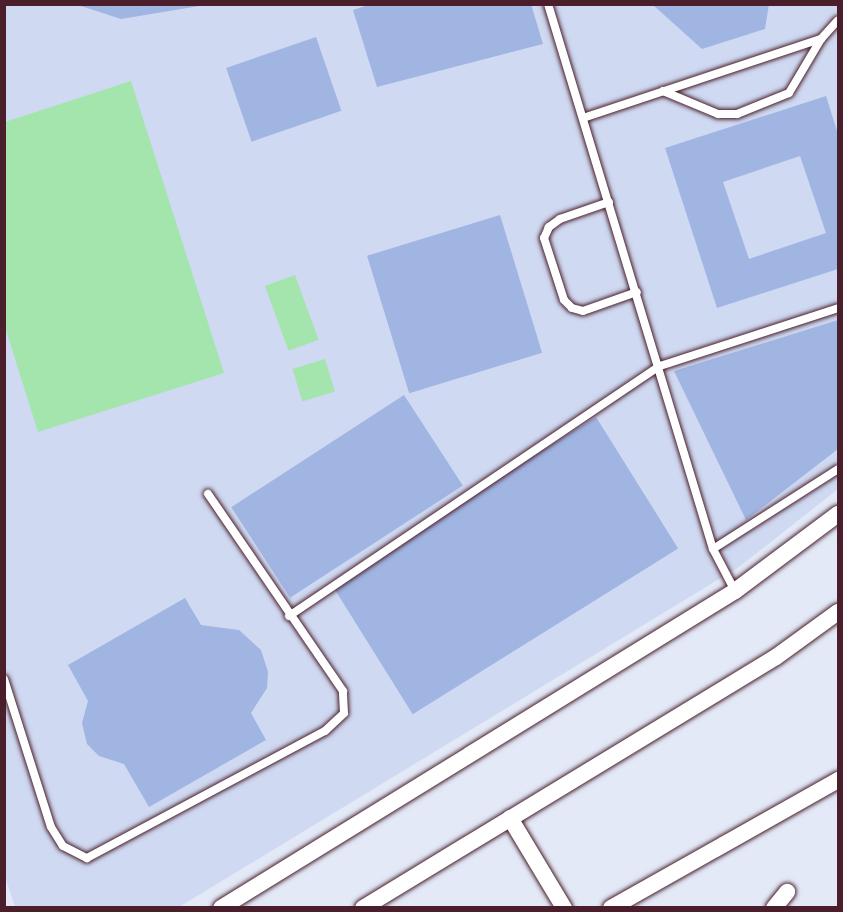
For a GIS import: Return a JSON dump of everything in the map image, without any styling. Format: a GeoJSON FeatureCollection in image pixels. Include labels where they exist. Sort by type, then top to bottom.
{"type":"FeatureCollection","features":[{"type":"Feature","properties":{"kind":"street"},"geometry":{"type":"LineString","coordinates":[[221,908],[735,591],[838,514]]}},
{"type":"Feature","properties":{"kind":"street"},"geometry":{"type":"LineString","coordinates":[[363,908],[776,657],[838,612]]}},
{"type":"Feature","properties":{"kind":"street"},"geometry":{"type":"LineString","coordinates":[[611,908],[838,780]]}},
{"type":"Feature","properties":{"kind":"street"},"geometry":{"type":"LineString","coordinates":[[510,818],[564,908]]}},
{"type":"Feature","properties":{"kind":"street"},"geometry":{"type":"LineString","coordinates":[[774,908],[787,891]]}},
{"type":"Feature","properties":{"kind":"lane"},"geometry":{"type":"LineString","coordinates":[[548,4],[660,366],[713,549],[735,591]]}},
{"type":"Feature","properties":{"kind":"lane"},"geometry":{"type":"LineString","coordinates":[[663,91],[718,114],[737,114],[789,93],[821,39],[838,20]]}},
{"type":"Feature","properties":{"kind":"lane"},"geometry":{"type":"LineString","coordinates":[[583,118],[821,39]]}},
{"type":"Feature","properties":{"kind":"lane"},"geometry":{"type":"LineString","coordinates":[[609,202],[560,219],[549,227],[544,238],[564,300],[572,308],[583,311],[637,292]]}},
{"type":"Feature","properties":{"kind":"lane"},"geometry":{"type":"LineString","coordinates":[[289,616],[660,366],[838,308]]}},
{"type":"Feature","properties":{"kind":"lane"},"geometry":{"type":"LineString","coordinates":[[713,549],[838,469]]}},
{"type":"Feature","properties":{"kind":"lane"},"geometry":{"type":"LineString","coordinates":[[4,679],[51,827],[63,846],[87,858],[324,731],[344,713],[342,691],[208,494]]}},
{"type":"Feature","properties":{"kind":"shaded area"},"geometry":{"type":"Polygon","coordinates":[[[4,5],[838,5],[838,489],[739,567],[179,907],[15,907],[4,873],[4,5]]]}},
{"type":"Feature","properties":{"kind":"green space"},"geometry":{"type":"Polygon","coordinates":[[[131,81],[224,373],[38,432],[5,327],[5,122],[131,81]]]}},
{"type":"Feature","properties":{"kind":"green space"},"geometry":{"type":"Polygon","coordinates":[[[295,275],[319,340],[289,351],[265,286],[295,275]]]}},
{"type":"Feature","properties":{"kind":"green space"},"geometry":{"type":"Polygon","coordinates":[[[325,359],[335,392],[302,401],[292,369],[325,359]]]}},
{"type":"Feature","properties":{"kind":"building"},"geometry":{"type":"Polygon","coordinates":[[[75,4],[199,4],[199,6],[121,19],[75,4]]]}},
{"type":"Feature","properties":{"kind":"building"},"geometry":{"type":"Polygon","coordinates":[[[372,4],[531,4],[543,44],[377,87],[353,10],[372,4]]]}},
{"type":"Feature","properties":{"kind":"building"},"geometry":{"type":"Polygon","coordinates":[[[652,4],[769,4],[765,29],[702,49],[652,4]]]}},
{"type":"Feature","properties":{"kind":"building"},"geometry":{"type":"Polygon","coordinates":[[[316,37],[341,111],[252,142],[226,68],[316,37]]]}},
{"type":"Feature","properties":{"kind":"building"},"geometry":{"type":"Polygon","coordinates":[[[826,96],[838,134],[838,269],[717,308],[665,148],[826,96]],[[800,156],[723,182],[749,259],[826,233],[800,156]]]}},
{"type":"Feature","properties":{"kind":"building"},"geometry":{"type":"Polygon","coordinates":[[[500,215],[542,353],[409,393],[367,256],[500,215]]]}},
{"type":"Feature","properties":{"kind":"building"},"geometry":{"type":"Polygon","coordinates":[[[838,320],[838,449],[746,520],[674,371],[838,320]]]}},
{"type":"Feature","properties":{"kind":"building"},"geometry":{"type":"Polygon","coordinates":[[[404,395],[463,486],[290,598],[231,507],[404,395]]]}},
{"type":"Feature","properties":{"kind":"building"},"geometry":{"type":"Polygon","coordinates":[[[596,417],[678,548],[413,714],[331,583],[596,417]]]}},
{"type":"Feature","properties":{"kind":"building"},"geometry":{"type":"Polygon","coordinates":[[[185,598],[201,625],[239,630],[261,650],[268,672],[267,688],[251,713],[266,740],[149,807],[124,764],[99,756],[87,744],[82,723],[88,701],[68,665],[185,598]]]}}]}
